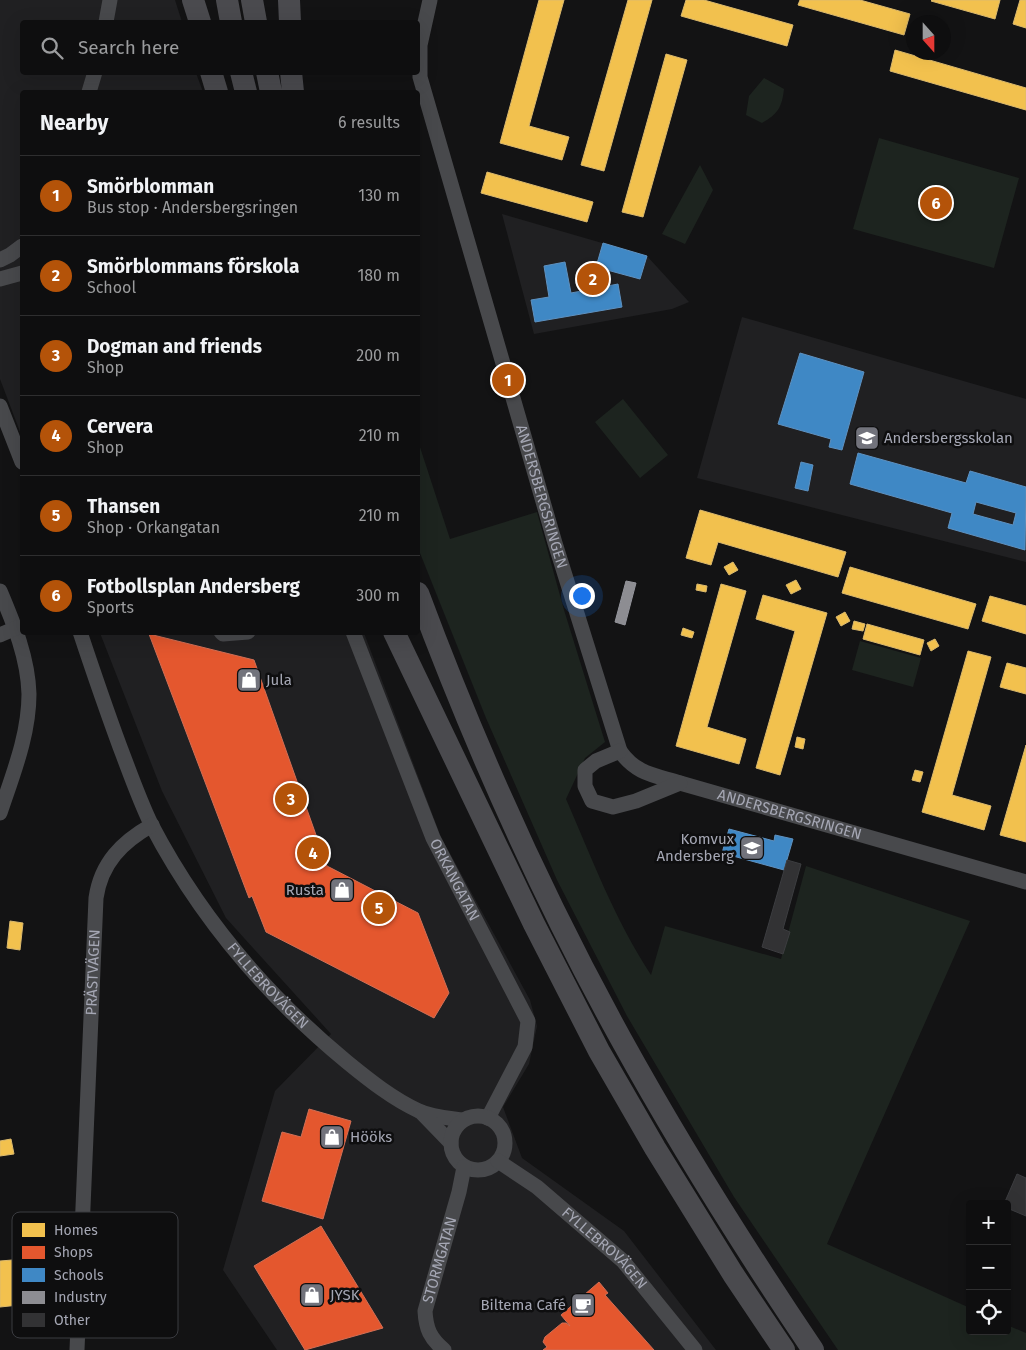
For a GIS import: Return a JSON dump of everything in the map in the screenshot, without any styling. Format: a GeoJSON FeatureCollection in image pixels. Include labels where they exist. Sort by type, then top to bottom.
{"type":"FeatureCollection","features":[{"type":"Feature","properties":{"kind":"highway"},"geometry":{"type":"LineString","coordinates":[[193,0],[199,20]]}},
{"type":"Feature","properties":{"kind":"highway"},"geometry":{"type":"LineString","coordinates":[[227,0],[231,20]]}},
{"type":"Feature","properties":{"kind":"highway"},"geometry":{"type":"LineString","coordinates":[[252,0],[256,20]]}},
{"type":"Feature","properties":{"kind":"highway"},"geometry":{"type":"LineString","coordinates":[[289,0],[290,20]]}},
{"type":"Feature","properties":{"kind":"highway"},"geometry":{"type":"LineString","coordinates":[[242,75],[246,90]]}},
{"type":"Feature","properties":{"kind":"highway"},"geometry":{"type":"LineString","coordinates":[[268,75],[271,90]]}},
{"type":"Feature","properties":{"kind":"highway"},"geometry":{"type":"LineString","coordinates":[[292,75],[293,90]]}},
{"type":"Feature","properties":{"kind":"highway"},"geometry":{"type":"LineString","coordinates":[[420,598],[443,660],[492,777],[556,915],[616,1029],[682,1145],[753,1261],[813,1350]]}},
{"type":"Feature","properties":{"kind":"highway"},"geometry":{"type":"LineString","coordinates":[[395,635],[534,924],[599,1051],[655,1148],[732,1274],[784,1350]]}},
{"type":"Feature","properties":{"kind":"highway"},"geometry":{"type":"LineString","coordinates":[[408,635],[469,787]]}},
{"type":"Feature","properties":{"kind":"street"},"geometry":{"type":"LineString","coordinates":[[106,20],[110,0]]}},
{"type":"Feature","properties":{"kind":"street","name":"ANDERSBERGSRINGEN"},"geometry":{"type":"LineString","coordinates":[[430,0],[420,45],[420,77],[555,543],[620,751],[628,762],[637,769],[680,783],[1026,882]]}},
{"type":"Feature","properties":{"kind":"street"},"geometry":{"type":"LineString","coordinates":[[90,90],[94,75]]}},
{"type":"Feature","properties":{"kind":"street"},"geometry":{"type":"LineString","coordinates":[[0,260],[10,256],[20,248]]}},
{"type":"Feature","properties":{"kind":"street"},"geometry":{"type":"LineString","coordinates":[[0,279],[20,274]]}},
{"type":"Feature","properties":{"kind":"street"},"geometry":{"type":"LineString","coordinates":[[0,406],[20,457]]}},
{"type":"Feature","properties":{"kind":"street"},"geometry":{"type":"LineString","coordinates":[[0,591],[16,628],[29,693],[27,718],[19,756],[0,813]]}},
{"type":"Feature","properties":{"kind":"street"},"geometry":{"type":"LineString","coordinates":[[0,635],[16,628]]}},
{"type":"Feature","properties":{"kind":"street"},"geometry":{"type":"LineString","coordinates":[[81,635],[96,682],[133,781],[152,825]]}},
{"type":"Feature","properties":{"kind":"street","name":"ORKANGATAN"},"geometry":{"type":"LineString","coordinates":[[354,635],[433,838],[528,1021],[525,1047],[488,1118]]}},
{"type":"Feature","properties":{"kind":"street"},"geometry":{"type":"LineString","coordinates":[[620,751],[596,761],[585,770],[585,786],[592,801],[613,807],[636,801],[680,783]]}},
{"type":"Feature","properties":{"kind":"street","name":"FYLLEBROVÄGEN"},"geometry":{"type":"LineString","coordinates":[[152,825],[187,885],[225,939],[271,992],[357,1070],[403,1102],[421,1112],[451,1143],[454,1156],[464,1166]]}},
{"type":"Feature","properties":{"kind":"street","name":"PRÄSTVÄGEN"},"geometry":{"type":"LineString","coordinates":[[83,1212],[96,892],[108,862],[130,839],[152,825]]}},
{"type":"Feature","properties":{"kind":"street","name":"FYLLEBROVÄGEN"},"geometry":{"type":"LineString","coordinates":[[421,1112],[463,1120],[475,1116],[488,1118]]}},
{"type":"Feature","properties":{"kind":"street"},"geometry":{"type":"LineString","coordinates":[[464,1166],[474,1170],[485,1169],[498,1161],[505,1147],[500,1127],[488,1118]]}},
{"type":"Feature","properties":{"kind":"street"},"geometry":{"type":"LineString","coordinates":[[451,1143],[454,1130],[463,1120]]}},
{"type":"Feature","properties":{"kind":"street","name":"FYLLEBROVÄGEN"},"geometry":{"type":"LineString","coordinates":[[498,1161],[538,1187],[623,1261],[695,1350]]}},
{"type":"Feature","properties":{"kind":"street","name":"STORMGATAN"},"geometry":{"type":"LineString","coordinates":[[444,1350],[436,1343],[426,1327],[425,1311],[459,1192],[464,1166]]}},
{"type":"Feature","properties":{"kind":"shaded area"},"geometry":{"type":"Polygon","coordinates":[[[0,0],[175,0],[181,20],[20,20],[20,75],[197,75],[202,90],[20,90],[20,432],[0,379],[0,0]]]}},
{"type":"Feature","properties":{"kind":"shaded area"},"geometry":{"type":"Polygon","coordinates":[[[764,78],[784,89],[782,101],[778,109],[762,123],[746,115],[749,96],[764,78]]]}},
{"type":"Feature","properties":{"kind":"shaded area"},"geometry":{"type":"Polygon","coordinates":[[[879,138],[1019,178],[994,268],[853,229],[879,138]]]}},
{"type":"Feature","properties":{"kind":"shaded area"},"geometry":{"type":"Polygon","coordinates":[[[700,165],[713,190],[685,244],[662,234],[700,165]]]}},
{"type":"Feature","properties":{"kind":"shaded area"},"geometry":{"type":"Polygon","coordinates":[[[502,214],[647,256],[689,302],[672,309],[534,334],[502,214]]]}},
{"type":"Feature","properties":{"kind":"shaded area","name":"Andersbergsskolan"},"geometry":{"type":"Polygon","coordinates":[[[742,317],[1026,399],[1026,562],[697,478],[742,317]]]}},
{"type":"Feature","properties":{"kind":"shaded area"},"geometry":{"type":"Polygon","coordinates":[[[623,399],[668,455],[640,478],[595,422],[623,399]]]}},
{"type":"Feature","properties":{"kind":"shaded area"},"geometry":{"type":"Polygon","coordinates":[[[420,447],[450,539],[537,512],[564,610],[605,742],[585,758],[566,799],[615,911],[651,975],[665,926],[781,959],[806,866],[970,921],[827,1244],[966,1306],[966,1335],[1011,1335],[1011,1327],[1026,1333],[1026,1350],[838,1350],[734,1197],[627,1016],[557,880],[486,718],[420,553],[420,447]]]}},
{"type":"Feature","properties":{"kind":"shaded area"},"geometry":{"type":"Polygon","coordinates":[[[101,635],[365,635],[441,837],[530,1000],[537,1026],[529,1064],[503,1107],[522,1158],[624,1231],[716,1350],[277,1350],[223,1270],[275,1091],[331,1034],[226,918],[162,791],[101,635]]]}},
{"type":"Feature","properties":{"kind":"shaded area"},"geometry":{"type":"Polygon","coordinates":[[[860,641],[921,658],[913,687],[852,670],[860,641]]]}},
{"type":"Feature","properties":{"kind":"building: Homes"},"geometry":{"type":"Polygon","coordinates":[[[539,0],[564,0],[529,126],[569,137],[562,160],[500,143],[539,0]]]}},
{"type":"Feature","properties":{"kind":"building: Homes"},"geometry":{"type":"Polygon","coordinates":[[[628,0],[652,0],[604,171],[581,165],[628,0]]]}},
{"type":"Feature","properties":{"kind":"building: Homes"},"geometry":{"type":"Polygon","coordinates":[[[686,0],[704,0],[793,25],[787,46],[681,16],[686,0]]]}},
{"type":"Feature","properties":{"kind":"building: Homes"},"geometry":{"type":"Polygon","coordinates":[[[800,0],[860,0],[910,14],[906,15],[904,35],[798,5],[800,0]]]}},
{"type":"Feature","properties":{"kind":"building: Homes"},"geometry":{"type":"Polygon","coordinates":[[[932,0],[1000,0],[995,19],[932,0]]]}},
{"type":"Feature","properties":{"kind":"building: Homes"},"geometry":{"type":"Polygon","coordinates":[[[1020,0],[1026,0],[1026,28],[1013,24],[1020,0]]]}},
{"type":"Feature","properties":{"kind":"building: Homes"},"geometry":{"type":"Polygon","coordinates":[[[895,50],[906,53],[906,60],[929,60],[1026,88],[1026,110],[890,71],[895,50]]]}},
{"type":"Feature","properties":{"kind":"building: Homes"},"geometry":{"type":"Polygon","coordinates":[[[666,54],[687,60],[643,217],[622,212],[666,54]]]}},
{"type":"Feature","properties":{"kind":"building: Homes"},"geometry":{"type":"Polygon","coordinates":[[[487,172],[593,202],[587,222],[481,193],[487,172]]]}},
{"type":"Feature","properties":{"kind":"building: Homes"},"geometry":{"type":"Polygon","coordinates":[[[700,510],[846,552],[838,577],[718,542],[711,565],[686,558],[700,510]]]}},
{"type":"Feature","properties":{"kind":"building: Homes"},"geometry":{"type":"Polygon","coordinates":[[[733,562],[738,570],[729,575],[724,567],[733,562]]]}},
{"type":"Feature","properties":{"kind":"building: Homes"},"geometry":{"type":"Polygon","coordinates":[[[850,567],[976,604],[968,629],[842,593],[850,567]]]}},
{"type":"Feature","properties":{"kind":"building: Homes"},"geometry":{"type":"Polygon","coordinates":[[[796,580],[801,589],[791,594],[786,585],[796,580]]]}},
{"type":"Feature","properties":{"kind":"building: Homes"},"geometry":{"type":"Polygon","coordinates":[[[697,584],[707,586],[706,592],[696,590],[697,584]]]}},
{"type":"Feature","properties":{"kind":"building: Homes"},"geometry":{"type":"Polygon","coordinates":[[[721,584],[746,591],[707,727],[746,739],[739,764],[676,746],[721,584]]]}},
{"type":"Feature","properties":{"kind":"building: Homes"},"geometry":{"type":"Polygon","coordinates":[[[763,595],[827,613],[780,775],[756,768],[795,631],[756,619],[763,595]]]}},
{"type":"Feature","properties":{"kind":"building: Homes"},"geometry":{"type":"Polygon","coordinates":[[[990,596],[1026,606],[1026,634],[982,621],[990,596]]]}},
{"type":"Feature","properties":{"kind":"building: Homes"},"geometry":{"type":"Polygon","coordinates":[[[845,612],[850,621],[841,626],[836,617],[845,612]]]}},
{"type":"Feature","properties":{"kind":"building: Homes"},"geometry":{"type":"Polygon","coordinates":[[[854,621],[865,624],[863,631],[852,629],[854,621]]]}},
{"type":"Feature","properties":{"kind":"building: Homes"},"geometry":{"type":"Polygon","coordinates":[[[867,624],[924,640],[920,655],[863,639],[867,624]]]}},
{"type":"Feature","properties":{"kind":"building: Homes"},"geometry":{"type":"Polygon","coordinates":[[[683,628],[694,632],[692,638],[681,635],[683,628]]]}},
{"type":"Feature","properties":{"kind":"building: Homes"},"geometry":{"type":"Polygon","coordinates":[[[935,639],[939,646],[931,651],[927,643],[935,639]]]}},
{"type":"Feature","properties":{"kind":"building: Homes"},"geometry":{"type":"Polygon","coordinates":[[[968,651],[991,657],[952,795],[991,806],[984,830],[922,812],[968,651]]]}},
{"type":"Feature","properties":{"kind":"building: Homes"},"geometry":{"type":"Polygon","coordinates":[[[1007,663],[1026,668],[1026,694],[1000,687],[1007,663]]]}},
{"type":"Feature","properties":{"kind":"building: Homes"},"geometry":{"type":"Polygon","coordinates":[[[797,737],[805,739],[803,749],[795,747],[797,737]]]}},
{"type":"Feature","properties":{"kind":"building: Homes"},"geometry":{"type":"Polygon","coordinates":[[[1026,745],[1026,842],[1000,835],[1026,745]]]}},
{"type":"Feature","properties":{"kind":"building: Homes"},"geometry":{"type":"Polygon","coordinates":[[[915,770],[923,772],[920,782],[912,780],[915,770]]]}},
{"type":"Feature","properties":{"kind":"building: Homes"},"geometry":{"type":"Polygon","coordinates":[[[10,921],[23,923],[20,950],[7,948],[10,921]]]}},
{"type":"Feature","properties":{"kind":"building: Homes"},"geometry":{"type":"Polygon","coordinates":[[[11,1139],[14,1154],[0,1156],[0,1141],[11,1139]]]}},
{"type":"Feature","properties":{"kind":"building: Homes"},"geometry":{"type":"Polygon","coordinates":[[[12,1260],[12,1306],[0,1307],[0,1261],[12,1260]]]}},
{"type":"Feature","properties":{"kind":"building: Shops"},"geometry":{"type":"Polygon","coordinates":[[[149,635],[254,660],[327,866],[418,913],[449,993],[434,1018],[266,932],[252,896],[249,898],[149,635]]]}},
{"type":"Feature","properties":{"kind":"building: Shops"},"geometry":{"type":"Polygon","coordinates":[[[309,1109],[351,1121],[323,1219],[262,1201],[282,1132],[301,1137],[309,1109]]]}},
{"type":"Feature","properties":{"kind":"building: Shops"},"geometry":{"type":"Polygon","coordinates":[[[321,1226],[383,1328],[305,1350],[254,1266],[321,1226]]]}},
{"type":"Feature","properties":{"kind":"building: Shops"},"geometry":{"type":"Polygon","coordinates":[[[599,1282],[608,1293],[605,1295],[654,1350],[543,1350],[547,1347],[543,1342],[545,1337],[562,1323],[570,1326],[561,1315],[599,1282]]]}},
{"type":"Feature","properties":{"kind":"building: Schools"},"geometry":{"type":"Polygon","coordinates":[[[603,243],[647,256],[640,279],[596,267],[603,243]]]}},
{"type":"Feature","properties":{"kind":"building: Schools"},"geometry":{"type":"Polygon","coordinates":[[[565,262],[571,293],[618,284],[622,307],[535,322],[531,300],[549,297],[544,266],[565,262]]]}},
{"type":"Feature","properties":{"kind":"building: Schools"},"geometry":{"type":"Polygon","coordinates":[[[800,353],[864,372],[842,450],[829,447],[831,439],[778,424],[800,353]]]}},
{"type":"Feature","properties":{"kind":"building: Schools"},"geometry":{"type":"Polygon","coordinates":[[[858,453],[966,483],[970,471],[1026,487],[1025,550],[948,528],[952,513],[850,484],[858,453]],[[976,502],[973,514],[1013,525],[1016,513],[976,502]]]}},
{"type":"Feature","properties":{"kind":"building: Schools"},"geometry":{"type":"Polygon","coordinates":[[[801,462],[813,465],[808,491],[795,488],[801,462]]]}},
{"type":"Feature","properties":{"kind":"building: Schools"},"geometry":{"type":"Polygon","coordinates":[[[729,829],[774,841],[775,835],[793,839],[784,870],[722,853],[729,829]]]}},
{"type":"Feature","properties":{"kind":"building: Industry"},"geometry":{"type":"Polygon","coordinates":[[[626,581],[636,583],[625,625],[615,622],[626,581]]]}},
{"type":"Feature","properties":{"kind":"building: Other"},"geometry":{"type":"Polygon","coordinates":[[[787,860],[801,864],[783,929],[790,932],[783,954],[762,947],[787,860]]]}},
{"type":"Feature","properties":{"kind":"building: Other"},"geometry":{"type":"Polygon","coordinates":[[[1017,1174],[1026,1178],[1026,1216],[1011,1210],[1011,1200],[1006,1200],[1017,1174]]]}},
{"type":"Feature","properties":{"kind":"place","name":"Fotbollsplan Andersberg"},"geometry":{"type":"Point","coordinates":[936,203]}},
{"type":"Feature","properties":{"kind":"place","name":"Smörblommans förskola"},"geometry":{"type":"Point","coordinates":[593,279]}},
{"type":"Feature","properties":{"kind":"place","name":"Smörblomman"},"geometry":{"type":"Point","coordinates":[508,380]}},
{"type":"Feature","properties":{"kind":"place","name":"Andersbergsskolan"},"geometry":{"type":"Point","coordinates":[867,438]}},
{"type":"Feature","properties":{"kind":"place","name":"Jula"},"geometry":{"type":"Point","coordinates":[249,680]}},
{"type":"Feature","properties":{"kind":"place","name":"Dogman and friends"},"geometry":{"type":"Point","coordinates":[291,799]}},
{"type":"Feature","properties":{"kind":"place","name":"Komvux Andersberg"},"geometry":{"type":"Point","coordinates":[752,848]}},
{"type":"Feature","properties":{"kind":"place","name":"Cervera"},"geometry":{"type":"Point","coordinates":[313,853]}},
{"type":"Feature","properties":{"kind":"place","name":"Rusta"},"geometry":{"type":"Point","coordinates":[342,890]}},
{"type":"Feature","properties":{"kind":"place","name":"Thansen"},"geometry":{"type":"Point","coordinates":[379,908]}},
{"type":"Feature","properties":{"kind":"place","name":"Hööks"},"geometry":{"type":"Point","coordinates":[332,1137]}},
{"type":"Feature","properties":{"kind":"place","name":"JYSK"},"geometry":{"type":"Point","coordinates":[312,1295]}},
{"type":"Feature","properties":{"kind":"place","name":"Biltema Café"},"geometry":{"type":"Point","coordinates":[583,1305]}}]}
